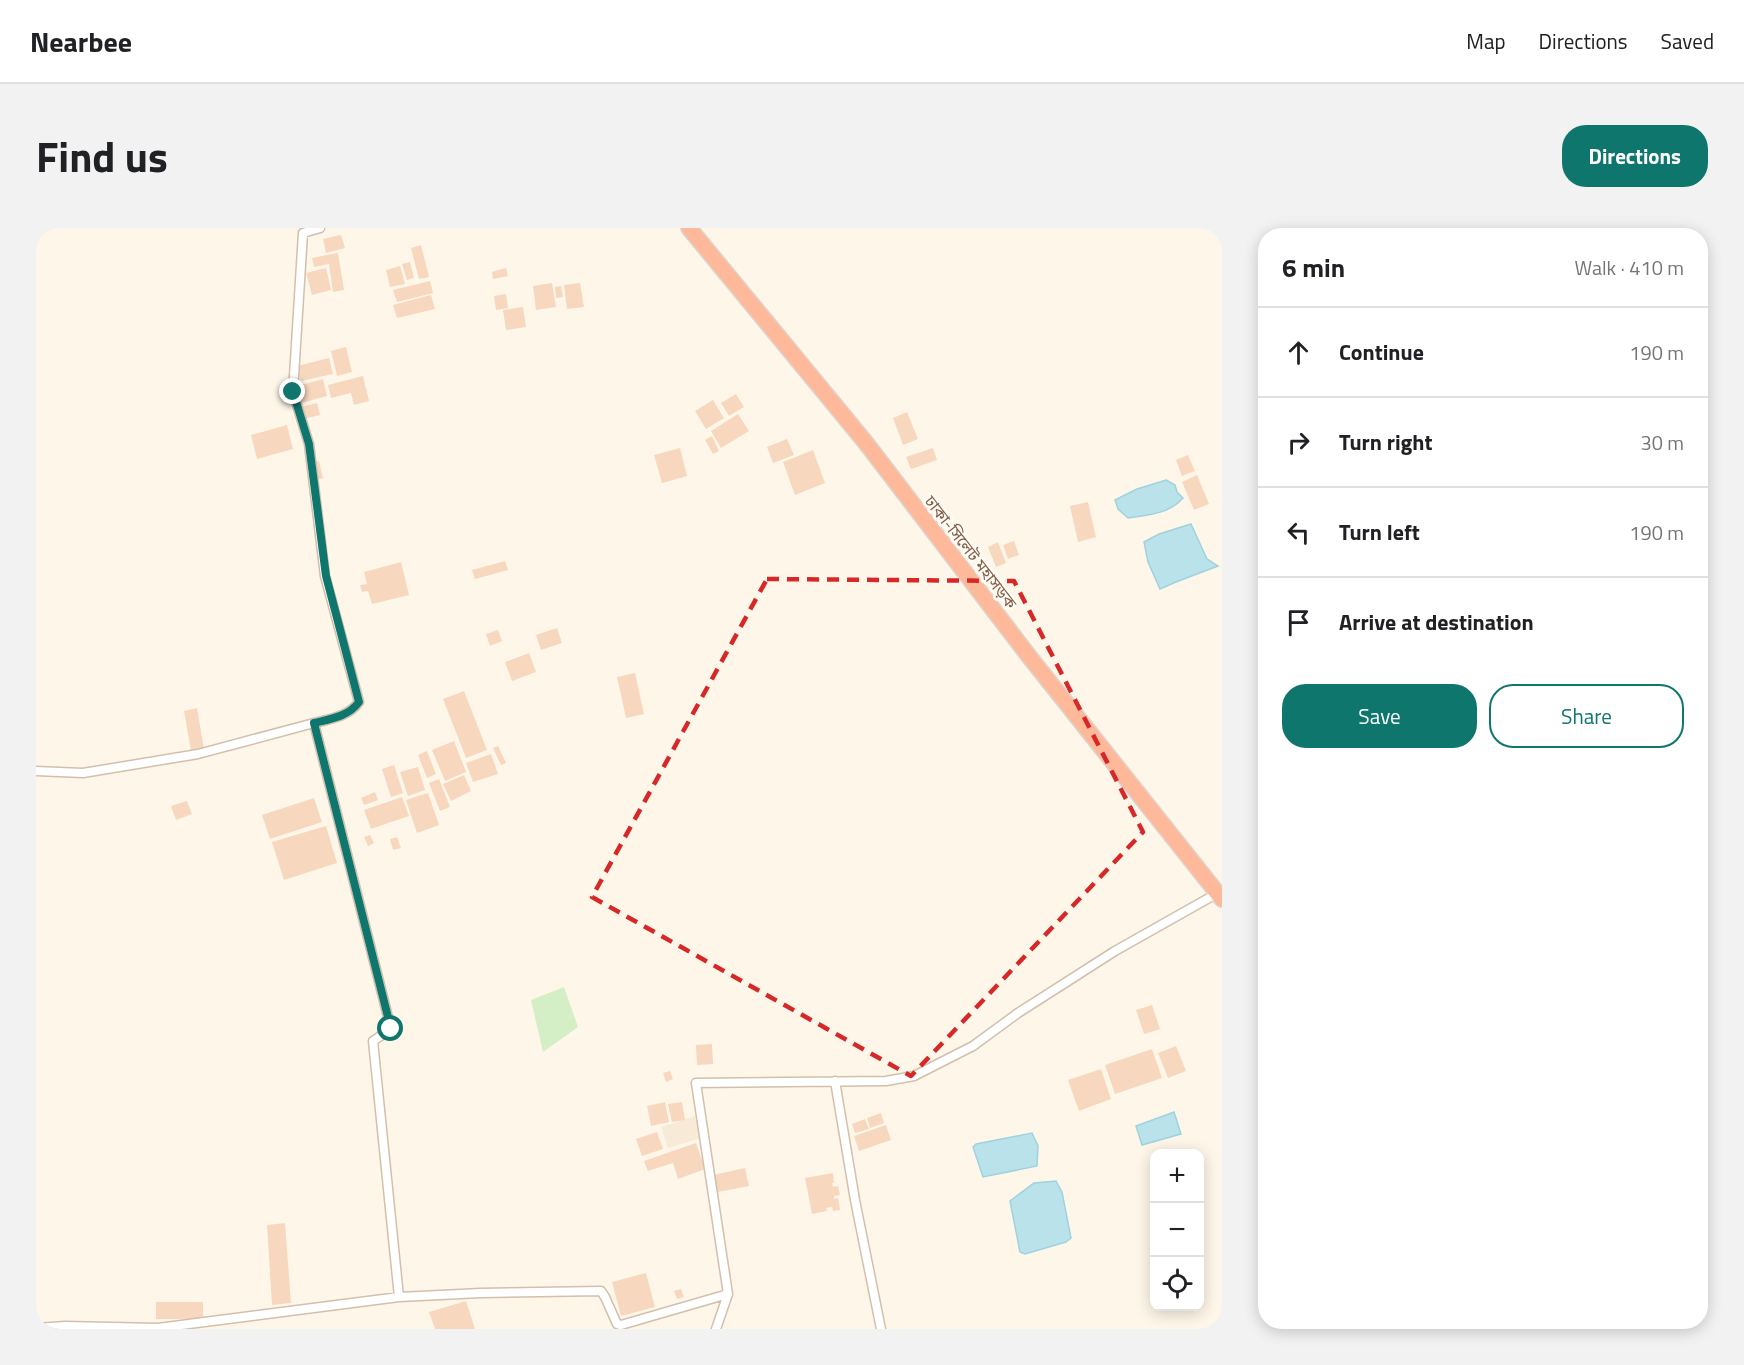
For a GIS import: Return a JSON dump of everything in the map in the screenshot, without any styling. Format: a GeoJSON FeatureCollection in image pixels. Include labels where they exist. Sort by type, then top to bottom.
{"type":"FeatureCollection","features":[{"type":"Feature","properties":{"kind":"highway","name":"ঢাকা-সিলেট মহাসড়ক"},"geometry":{"type":"LineString","coordinates":[[689,228],[866,443],[1028,655],[1219,896]]}},
{"type":"Feature","properties":{"kind":"street"},"geometry":{"type":"LineString","coordinates":[[36,771],[83,773],[198,754],[343,715],[353,710],[359,702],[326,576],[309,444],[293,392],[303,233],[320,228]]}},
{"type":"Feature","properties":{"kind":"street"},"geometry":{"type":"LineString","coordinates":[[314,723],[391,1029],[373,1041],[399,1297]]}},
{"type":"Feature","properties":{"kind":"street"},"geometry":{"type":"LineString","coordinates":[[716,1329],[728,1294],[696,1083],[886,1081],[914,1076],[973,1046],[1115,951],[1219,896]]}},
{"type":"Feature","properties":{"kind":"street"},"geometry":{"type":"LineString","coordinates":[[835,1081],[855,1200],[881,1329]]}},
{"type":"Feature","properties":{"kind":"street"},"geometry":{"type":"LineString","coordinates":[[36,1328],[65,1326],[158,1328],[399,1297],[601,1291],[617,1324],[621,1325],[728,1294]]}},
{"type":"Feature","properties":{"kind":"highlighted area"},"geometry":{"type":"Polygon","coordinates":[[[767,579],[1014,581],[1143,832],[911,1076],[592,897],[767,579]]]}},
{"type":"Feature","properties":{"kind":"shaded area"},"geometry":{"type":"Polygon","coordinates":[[[695,1116],[701,1138],[668,1148],[661,1127],[695,1116]]]}},
{"type":"Feature","properties":{"kind":"green space"},"geometry":{"type":"Polygon","coordinates":[[[564,987],[578,1027],[543,1052],[531,1000],[564,987]]]}},
{"type":"Feature","properties":{"kind":"water"},"geometry":{"type":"Polygon","coordinates":[[[1166,480],[1175,485],[1177,492],[1183,498],[1171,507],[1158,513],[1128,518],[1118,509],[1115,500],[1137,489],[1166,480]]]}},
{"type":"Feature","properties":{"kind":"water"},"geometry":{"type":"Polygon","coordinates":[[[1191,524],[1207,559],[1218,566],[1160,589],[1148,562],[1144,542],[1159,534],[1191,524]]]}},
{"type":"Feature","properties":{"kind":"water"},"geometry":{"type":"Polygon","coordinates":[[[1174,1112],[1181,1134],[1142,1145],[1136,1126],[1174,1112]]]}},
{"type":"Feature","properties":{"kind":"water"},"geometry":{"type":"Polygon","coordinates":[[[1032,1133],[1038,1146],[1037,1166],[983,1177],[973,1147],[976,1144],[1032,1133]]]}},
{"type":"Feature","properties":{"kind":"water"},"geometry":{"type":"Polygon","coordinates":[[[1056,1181],[1062,1192],[1071,1238],[1066,1242],[1025,1254],[1020,1252],[1010,1201],[1034,1183],[1056,1181]]]}},
{"type":"Feature","properties":{"kind":"building"},"geometry":{"type":"Polygon","coordinates":[[[341,235],[345,248],[326,253],[323,239],[341,235]]]}},
{"type":"Feature","properties":{"kind":"building"},"geometry":{"type":"Polygon","coordinates":[[[421,245],[429,277],[419,279],[411,248],[421,245]]]}},
{"type":"Feature","properties":{"kind":"building"},"geometry":{"type":"Polygon","coordinates":[[[338,253],[344,290],[333,292],[329,264],[314,267],[312,258],[338,253]]]}},
{"type":"Feature","properties":{"kind":"building"},"geometry":{"type":"Polygon","coordinates":[[[410,262],[414,278],[407,280],[402,264],[410,262]]]}},
{"type":"Feature","properties":{"kind":"building"},"geometry":{"type":"Polygon","coordinates":[[[400,266],[405,284],[390,287],[386,270],[400,266]]]}},
{"type":"Feature","properties":{"kind":"building"},"geometry":{"type":"Polygon","coordinates":[[[326,268],[331,290],[312,295],[306,273],[326,268]]]}},
{"type":"Feature","properties":{"kind":"building"},"geometry":{"type":"Polygon","coordinates":[[[506,268],[508,276],[493,279],[492,272],[506,268]]]}},
{"type":"Feature","properties":{"kind":"building"},"geometry":{"type":"Polygon","coordinates":[[[430,281],[433,293],[397,302],[393,290],[430,281]]]}},
{"type":"Feature","properties":{"kind":"building"},"geometry":{"type":"Polygon","coordinates":[[[552,283],[556,307],[536,310],[533,286],[552,283]]]}},
{"type":"Feature","properties":{"kind":"building"},"geometry":{"type":"Polygon","coordinates":[[[580,283],[584,307],[567,309],[564,285],[580,283]]]}},
{"type":"Feature","properties":{"kind":"building"},"geometry":{"type":"Polygon","coordinates":[[[561,286],[563,297],[556,298],[555,287],[561,286]]]}},
{"type":"Feature","properties":{"kind":"building"},"geometry":{"type":"Polygon","coordinates":[[[506,294],[508,308],[496,310],[494,296],[506,294]]]}},
{"type":"Feature","properties":{"kind":"building"},"geometry":{"type":"Polygon","coordinates":[[[431,295],[435,309],[397,318],[393,305],[431,295]]]}},
{"type":"Feature","properties":{"kind":"building"},"geometry":{"type":"Polygon","coordinates":[[[523,307],[526,327],[506,330],[503,310],[523,307]]]}},
{"type":"Feature","properties":{"kind":"building"},"geometry":{"type":"Polygon","coordinates":[[[346,347],[352,372],[337,376],[331,351],[346,347]]]}},
{"type":"Feature","properties":{"kind":"building"},"geometry":{"type":"Polygon","coordinates":[[[329,358],[333,374],[301,381],[297,366],[329,358]]]}},
{"type":"Feature","properties":{"kind":"building"},"geometry":{"type":"Polygon","coordinates":[[[363,376],[369,401],[354,405],[351,393],[331,398],[328,385],[363,376]]]}},
{"type":"Feature","properties":{"kind":"building"},"geometry":{"type":"Polygon","coordinates":[[[323,379],[327,396],[298,404],[294,387],[323,379]]]}},
{"type":"Feature","properties":{"kind":"building"},"geometry":{"type":"Polygon","coordinates":[[[736,394],[744,407],[729,416],[721,403],[736,394]]]}},
{"type":"Feature","properties":{"kind":"building"},"geometry":{"type":"Polygon","coordinates":[[[713,400],[724,418],[706,429],[695,411],[713,400]]]}},
{"type":"Feature","properties":{"kind":"building"},"geometry":{"type":"Polygon","coordinates":[[[317,403],[320,415],[303,419],[300,407],[317,403]]]}},
{"type":"Feature","properties":{"kind":"building"},"geometry":{"type":"Polygon","coordinates":[[[907,412],[918,439],[903,445],[893,418],[907,412]]]}},
{"type":"Feature","properties":{"kind":"building"},"geometry":{"type":"Polygon","coordinates":[[[738,414],[749,431],[721,448],[711,431],[738,414]]]}},
{"type":"Feature","properties":{"kind":"building"},"geometry":{"type":"Polygon","coordinates":[[[287,425],[293,449],[257,459],[251,435],[287,425]]]}},
{"type":"Feature","properties":{"kind":"building"},"geometry":{"type":"Polygon","coordinates":[[[712,436],[719,451],[713,454],[705,440],[712,436]]]}},
{"type":"Feature","properties":{"kind":"building"},"geometry":{"type":"Polygon","coordinates":[[[787,439],[794,455],[773,463],[767,447],[787,439]]]}},
{"type":"Feature","properties":{"kind":"building"},"geometry":{"type":"Polygon","coordinates":[[[680,448],[687,476],[662,483],[654,455],[680,448]]]}},
{"type":"Feature","properties":{"kind":"building"},"geometry":{"type":"Polygon","coordinates":[[[933,448],[937,460],[911,469],[906,457],[933,448]]]}},
{"type":"Feature","properties":{"kind":"building"},"geometry":{"type":"Polygon","coordinates":[[[813,450],[825,483],[795,495],[783,462],[813,450]]]}},
{"type":"Feature","properties":{"kind":"building"},"geometry":{"type":"Polygon","coordinates":[[[1188,455],[1195,471],[1182,476],[1176,460],[1188,455]]]}},
{"type":"Feature","properties":{"kind":"building"},"geometry":{"type":"Polygon","coordinates":[[[319,461],[323,478],[316,480],[312,463],[319,461]]]}},
{"type":"Feature","properties":{"kind":"building"},"geometry":{"type":"Polygon","coordinates":[[[1197,475],[1209,504],[1194,510],[1182,482],[1197,475]]]}},
{"type":"Feature","properties":{"kind":"building"},"geometry":{"type":"Polygon","coordinates":[[[1088,502],[1096,537],[1078,542],[1070,506],[1088,502]]]}},
{"type":"Feature","properties":{"kind":"building"},"geometry":{"type":"Polygon","coordinates":[[[1014,541],[1019,555],[1008,559],[1003,545],[1014,541]]]}},
{"type":"Feature","properties":{"kind":"building"},"geometry":{"type":"Polygon","coordinates":[[[998,542],[1006,563],[996,567],[988,547],[998,542]]]}},
{"type":"Feature","properties":{"kind":"building"},"geometry":{"type":"Polygon","coordinates":[[[505,561],[508,570],[475,579],[472,570],[505,561]]]}},
{"type":"Feature","properties":{"kind":"building"},"geometry":{"type":"Polygon","coordinates":[[[401,562],[409,595],[372,604],[368,591],[362,592],[360,585],[367,584],[364,572],[401,562]]]}},
{"type":"Feature","properties":{"kind":"building"},"geometry":{"type":"Polygon","coordinates":[[[557,628],[562,643],[541,650],[536,635],[557,628]]]}},
{"type":"Feature","properties":{"kind":"building"},"geometry":{"type":"Polygon","coordinates":[[[498,630],[502,641],[490,646],[486,634],[498,630]]]}},
{"type":"Feature","properties":{"kind":"building"},"geometry":{"type":"Polygon","coordinates":[[[529,653],[536,672],[512,681],[505,662],[529,653]]]}},
{"type":"Feature","properties":{"kind":"building"},"geometry":{"type":"Polygon","coordinates":[[[635,673],[644,714],[626,718],[617,677],[635,673]]]}},
{"type":"Feature","properties":{"kind":"building"},"geometry":{"type":"Polygon","coordinates":[[[464,691],[487,750],[466,758],[443,699],[464,691]]]}},
{"type":"Feature","properties":{"kind":"building"},"geometry":{"type":"Polygon","coordinates":[[[197,708],[204,749],[191,751],[184,711],[197,708]]]}},
{"type":"Feature","properties":{"kind":"building"},"geometry":{"type":"Polygon","coordinates":[[[454,741],[466,772],[445,781],[432,750],[454,741]]]}},
{"type":"Feature","properties":{"kind":"building"},"geometry":{"type":"Polygon","coordinates":[[[498,746],[506,763],[501,765],[493,748],[498,746]]]}},
{"type":"Feature","properties":{"kind":"building"},"geometry":{"type":"Polygon","coordinates":[[[427,751],[436,774],[427,778],[418,755],[427,751]]]}},
{"type":"Feature","properties":{"kind":"building"},"geometry":{"type":"Polygon","coordinates":[[[491,754],[498,774],[473,782],[466,763],[491,754]]]}},
{"type":"Feature","properties":{"kind":"building"},"geometry":{"type":"Polygon","coordinates":[[[394,765],[403,793],[391,797],[382,769],[394,765]]]}},
{"type":"Feature","properties":{"kind":"building"},"geometry":{"type":"Polygon","coordinates":[[[418,767],[425,790],[408,796],[400,772],[418,767]]]}},
{"type":"Feature","properties":{"kind":"building"},"geometry":{"type":"Polygon","coordinates":[[[464,775],[471,791],[451,801],[443,784],[464,775]]]}},
{"type":"Feature","properties":{"kind":"building"},"geometry":{"type":"Polygon","coordinates":[[[439,779],[450,807],[440,811],[429,783],[439,779]]]}},
{"type":"Feature","properties":{"kind":"building"},"geometry":{"type":"Polygon","coordinates":[[[375,792],[378,800],[364,805],[361,798],[375,792]]]}},
{"type":"Feature","properties":{"kind":"building"},"geometry":{"type":"Polygon","coordinates":[[[428,793],[439,825],[417,833],[406,800],[428,793]]]}},
{"type":"Feature","properties":{"kind":"building"},"geometry":{"type":"Polygon","coordinates":[[[402,797],[409,816],[371,829],[364,810],[402,797]]]}},
{"type":"Feature","properties":{"kind":"building"},"geometry":{"type":"Polygon","coordinates":[[[314,798],[322,822],[270,839],[262,815],[314,798]]]}},
{"type":"Feature","properties":{"kind":"building"},"geometry":{"type":"Polygon","coordinates":[[[187,801],[192,814],[176,820],[171,806],[187,801]]]}},
{"type":"Feature","properties":{"kind":"building"},"geometry":{"type":"Polygon","coordinates":[[[326,826],[337,863],[284,880],[272,842],[326,826]]]}},
{"type":"Feature","properties":{"kind":"building"},"geometry":{"type":"Polygon","coordinates":[[[370,835],[374,843],[368,846],[364,837],[370,835]]]}},
{"type":"Feature","properties":{"kind":"building"},"geometry":{"type":"Polygon","coordinates":[[[397,837],[401,848],[393,850],[390,839],[397,837]]]}},
{"type":"Feature","properties":{"kind":"building"},"geometry":{"type":"Polygon","coordinates":[[[1152,1005],[1160,1029],[1144,1034],[1136,1010],[1152,1005]]]}},
{"type":"Feature","properties":{"kind":"building"},"geometry":{"type":"Polygon","coordinates":[[[712,1044],[713,1064],[697,1065],[696,1045],[712,1044]]]}},
{"type":"Feature","properties":{"kind":"building"},"geometry":{"type":"Polygon","coordinates":[[[1176,1046],[1186,1071],[1168,1078],[1158,1053],[1176,1046]]]}},
{"type":"Feature","properties":{"kind":"building"},"geometry":{"type":"Polygon","coordinates":[[[1152,1049],[1162,1078],[1115,1094],[1105,1065],[1152,1049]]]}},
{"type":"Feature","properties":{"kind":"building"},"geometry":{"type":"Polygon","coordinates":[[[1101,1069],[1111,1099],[1079,1111],[1068,1080],[1101,1069]]]}},
{"type":"Feature","properties":{"kind":"building"},"geometry":{"type":"Polygon","coordinates":[[[670,1071],[673,1079],[666,1082],[663,1073],[670,1071]]]}},
{"type":"Feature","properties":{"kind":"building"},"geometry":{"type":"Polygon","coordinates":[[[665,1102],[669,1122],[651,1126],[647,1106],[665,1102]]]}},
{"type":"Feature","properties":{"kind":"building"},"geometry":{"type":"Polygon","coordinates":[[[682,1102],[685,1120],[672,1122],[668,1104],[682,1102]]]}},
{"type":"Feature","properties":{"kind":"building"},"geometry":{"type":"Polygon","coordinates":[[[881,1113],[884,1123],[870,1128],[867,1118],[881,1113]]]}},
{"type":"Feature","properties":{"kind":"building"},"geometry":{"type":"Polygon","coordinates":[[[865,1119],[869,1129],[855,1133],[852,1124],[865,1119]]]}},
{"type":"Feature","properties":{"kind":"building"},"geometry":{"type":"Polygon","coordinates":[[[886,1125],[891,1140],[859,1151],[854,1136],[886,1125]]]}},
{"type":"Feature","properties":{"kind":"building"},"geometry":{"type":"Polygon","coordinates":[[[657,1132],[663,1149],[642,1156],[636,1139],[657,1132]]]}},
{"type":"Feature","properties":{"kind":"building"},"geometry":{"type":"Polygon","coordinates":[[[696,1143],[705,1169],[678,1179],[673,1163],[648,1171],[644,1161],[696,1143]]]}},
{"type":"Feature","properties":{"kind":"building"},"geometry":{"type":"Polygon","coordinates":[[[745,1168],[749,1186],[718,1192],[714,1175],[745,1168]]]}},
{"type":"Feature","properties":{"kind":"building"},"geometry":{"type":"Polygon","coordinates":[[[833,1173],[833,1187],[838,1186],[840,1195],[834,1196],[834,1199],[838,1198],[840,1210],[833,1211],[832,1207],[826,1208],[827,1211],[812,1214],[805,1178],[833,1173]]]}},
{"type":"Feature","properties":{"kind":"building"},"geometry":{"type":"Polygon","coordinates":[[[285,1223],[291,1303],[272,1305],[267,1225],[285,1223]]]}},
{"type":"Feature","properties":{"kind":"building"},"geometry":{"type":"Polygon","coordinates":[[[646,1273],[655,1307],[621,1316],[612,1282],[646,1273]]]}},
{"type":"Feature","properties":{"kind":"building"},"geometry":{"type":"Polygon","coordinates":[[[681,1289],[684,1297],[677,1299],[674,1291],[681,1289]]]}},
{"type":"Feature","properties":{"kind":"building"},"geometry":{"type":"Polygon","coordinates":[[[466,1301],[475,1329],[435,1329],[429,1312],[466,1301]]]}},
{"type":"Feature","properties":{"kind":"building"},"geometry":{"type":"Polygon","coordinates":[[[156,1302],[203,1302],[203,1319],[156,1319],[156,1302]]]}},
{"type":"Feature","properties":{"kind":"route"},"geometry":{"type":"LineString","coordinates":[[293,392],[309,444],[326,576],[359,702],[353,710],[343,715],[314,723],[391,1029]]}}]}
